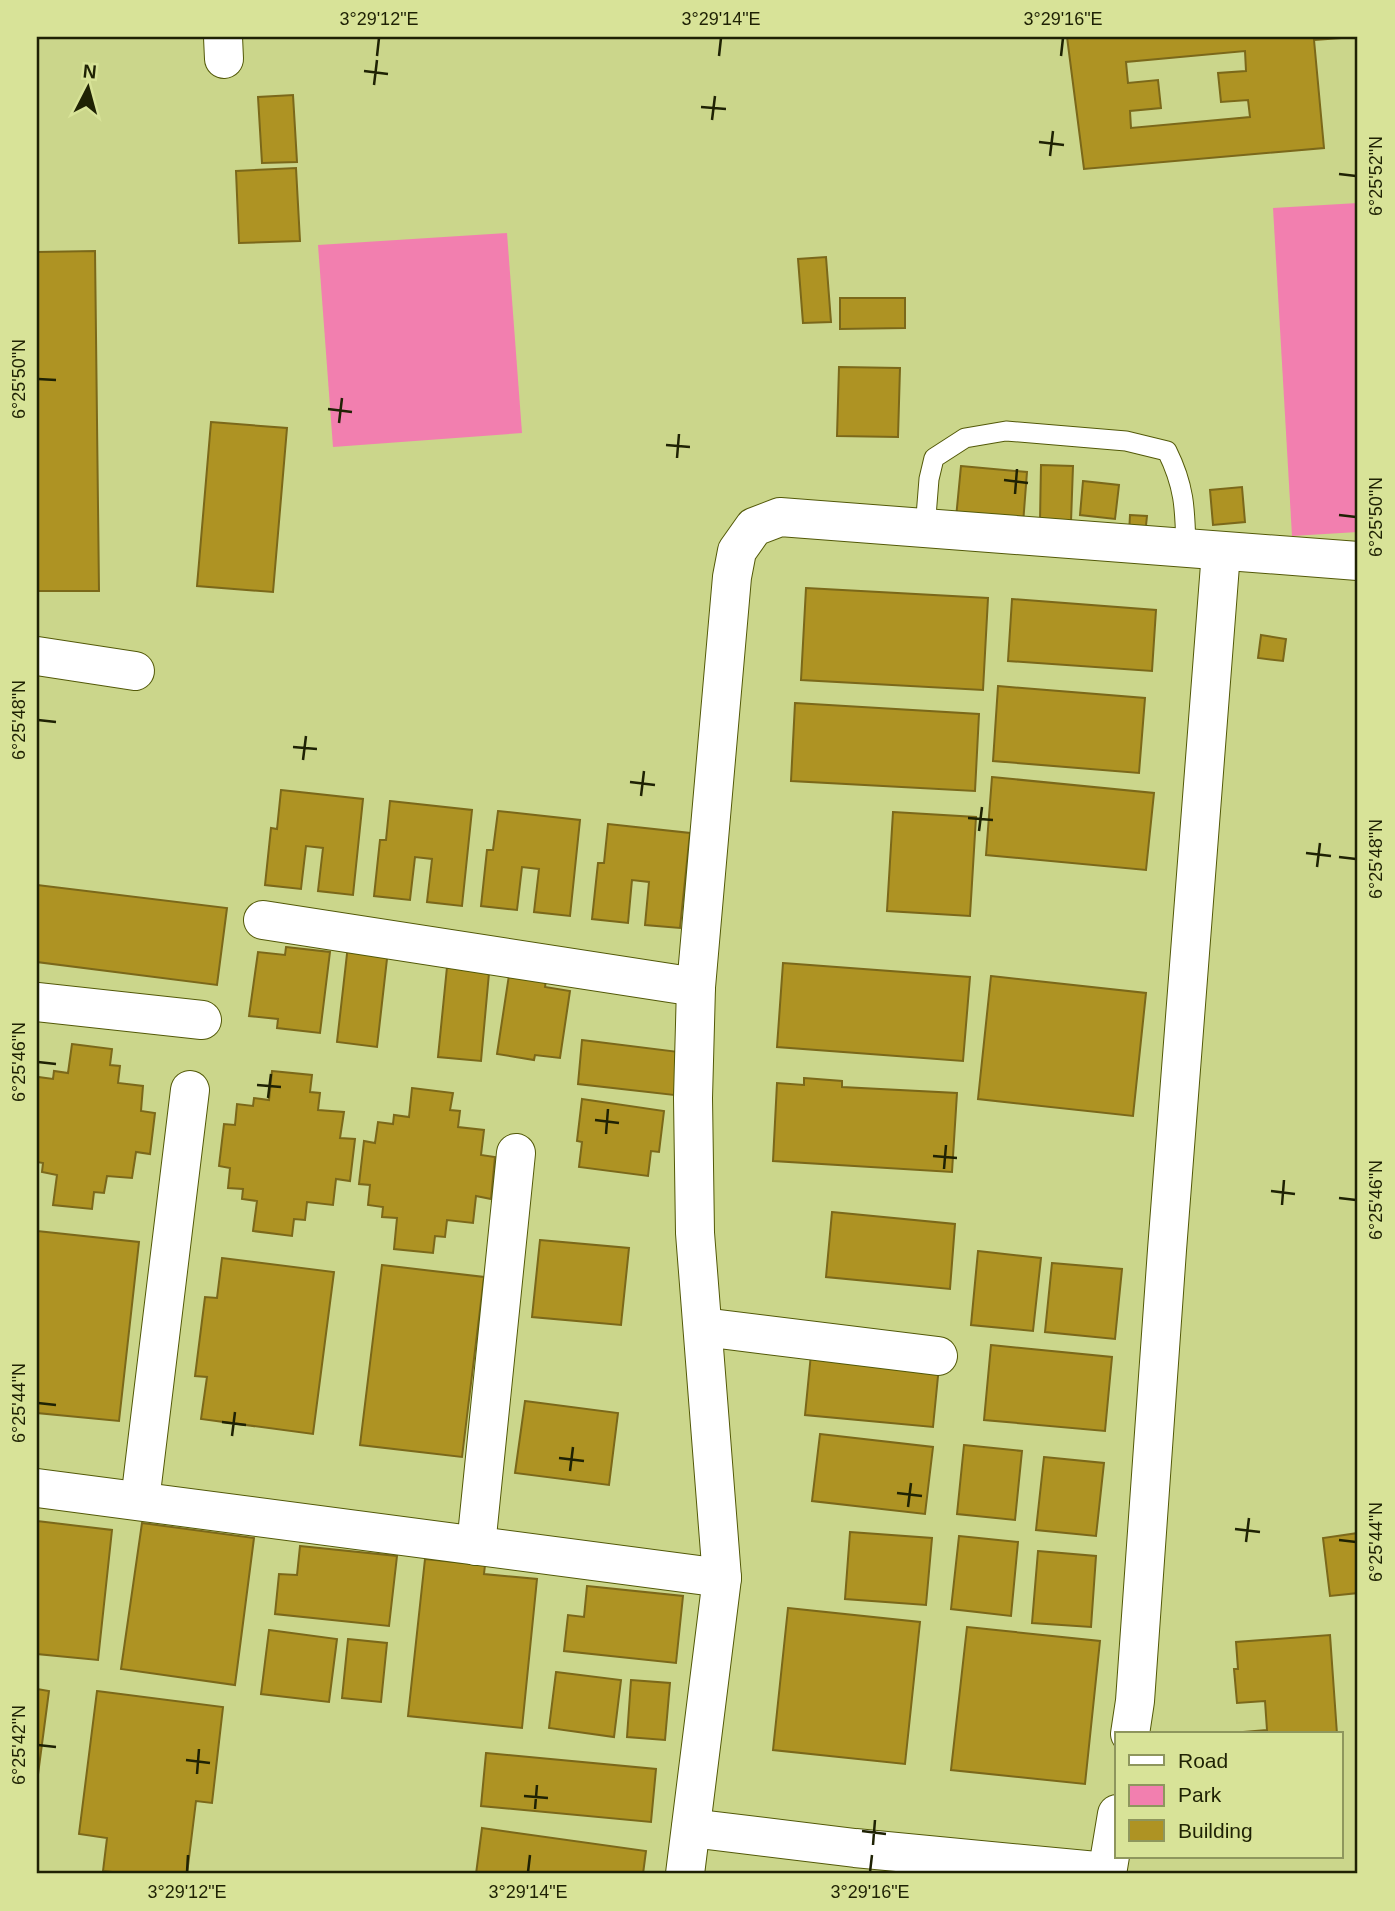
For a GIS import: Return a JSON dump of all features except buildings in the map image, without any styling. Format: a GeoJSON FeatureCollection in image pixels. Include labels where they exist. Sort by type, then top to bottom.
{"type":"FeatureCollection","features":[{"type":"Feature","properties":{"kind":"street"},"geometry":{"type":"LineString","coordinates":[[685,1874],[722,1578],[695,1219],[692,1098],[696,987],[732,577],[737,551],[754,527],[780,517],[1358,561]]}},
{"type":"Feature","properties":{"kind":"street"},"geometry":{"type":"LineString","coordinates":[[1130,1732],[1135,1701],[1167,1250],[1203,551]]}},
{"type":"Feature","properties":{"kind":"street"},"geometry":{"type":"LineString","coordinates":[[37,656],[135,671]]}},
{"type":"Feature","properties":{"kind":"street"},"geometry":{"type":"LineString","coordinates":[[263,920],[696,987]]}},
{"type":"Feature","properties":{"kind":"street"},"geometry":{"type":"LineString","coordinates":[[37,1002],[202,1020]]}},
{"type":"Feature","properties":{"kind":"street"},"geometry":{"type":"LineString","coordinates":[[140,1501],[190,1090]]}},
{"type":"Feature","properties":{"kind":"street"},"geometry":{"type":"LineString","coordinates":[[476,1546],[516,1153]]}},
{"type":"Feature","properties":{"kind":"street"},"geometry":{"type":"LineString","coordinates":[[703,1327],[938,1356]]}},
{"type":"Feature","properties":{"kind":"street"},"geometry":{"type":"LineString","coordinates":[[37,1488],[722,1578]]}},
{"type":"Feature","properties":{"kind":"street"},"geometry":{"type":"LineString","coordinates":[[691,1828],[854,1861],[1107,1873],[1115,1826]]}},
{"type":"Feature","properties":{"kind":"lane"},"geometry":{"type":"LineString","coordinates":[[925,529],[929,479],[934,458],[965,438],[1006,431],[1126,441],[1167,451],[1179,474],[1185,503],[1203,551]]}},
{"type":"Feature","properties":{"kind":"green space"},"geometry":{"type":"Polygon","coordinates":[[[1358,203],[1358,532],[1292,536],[1273,208],[1358,203]]]}},
{"type":"Feature","properties":{"kind":"green space"},"geometry":{"type":"Polygon","coordinates":[[[507,233],[522,433],[333,447],[318,245],[507,233]]]}}]}
